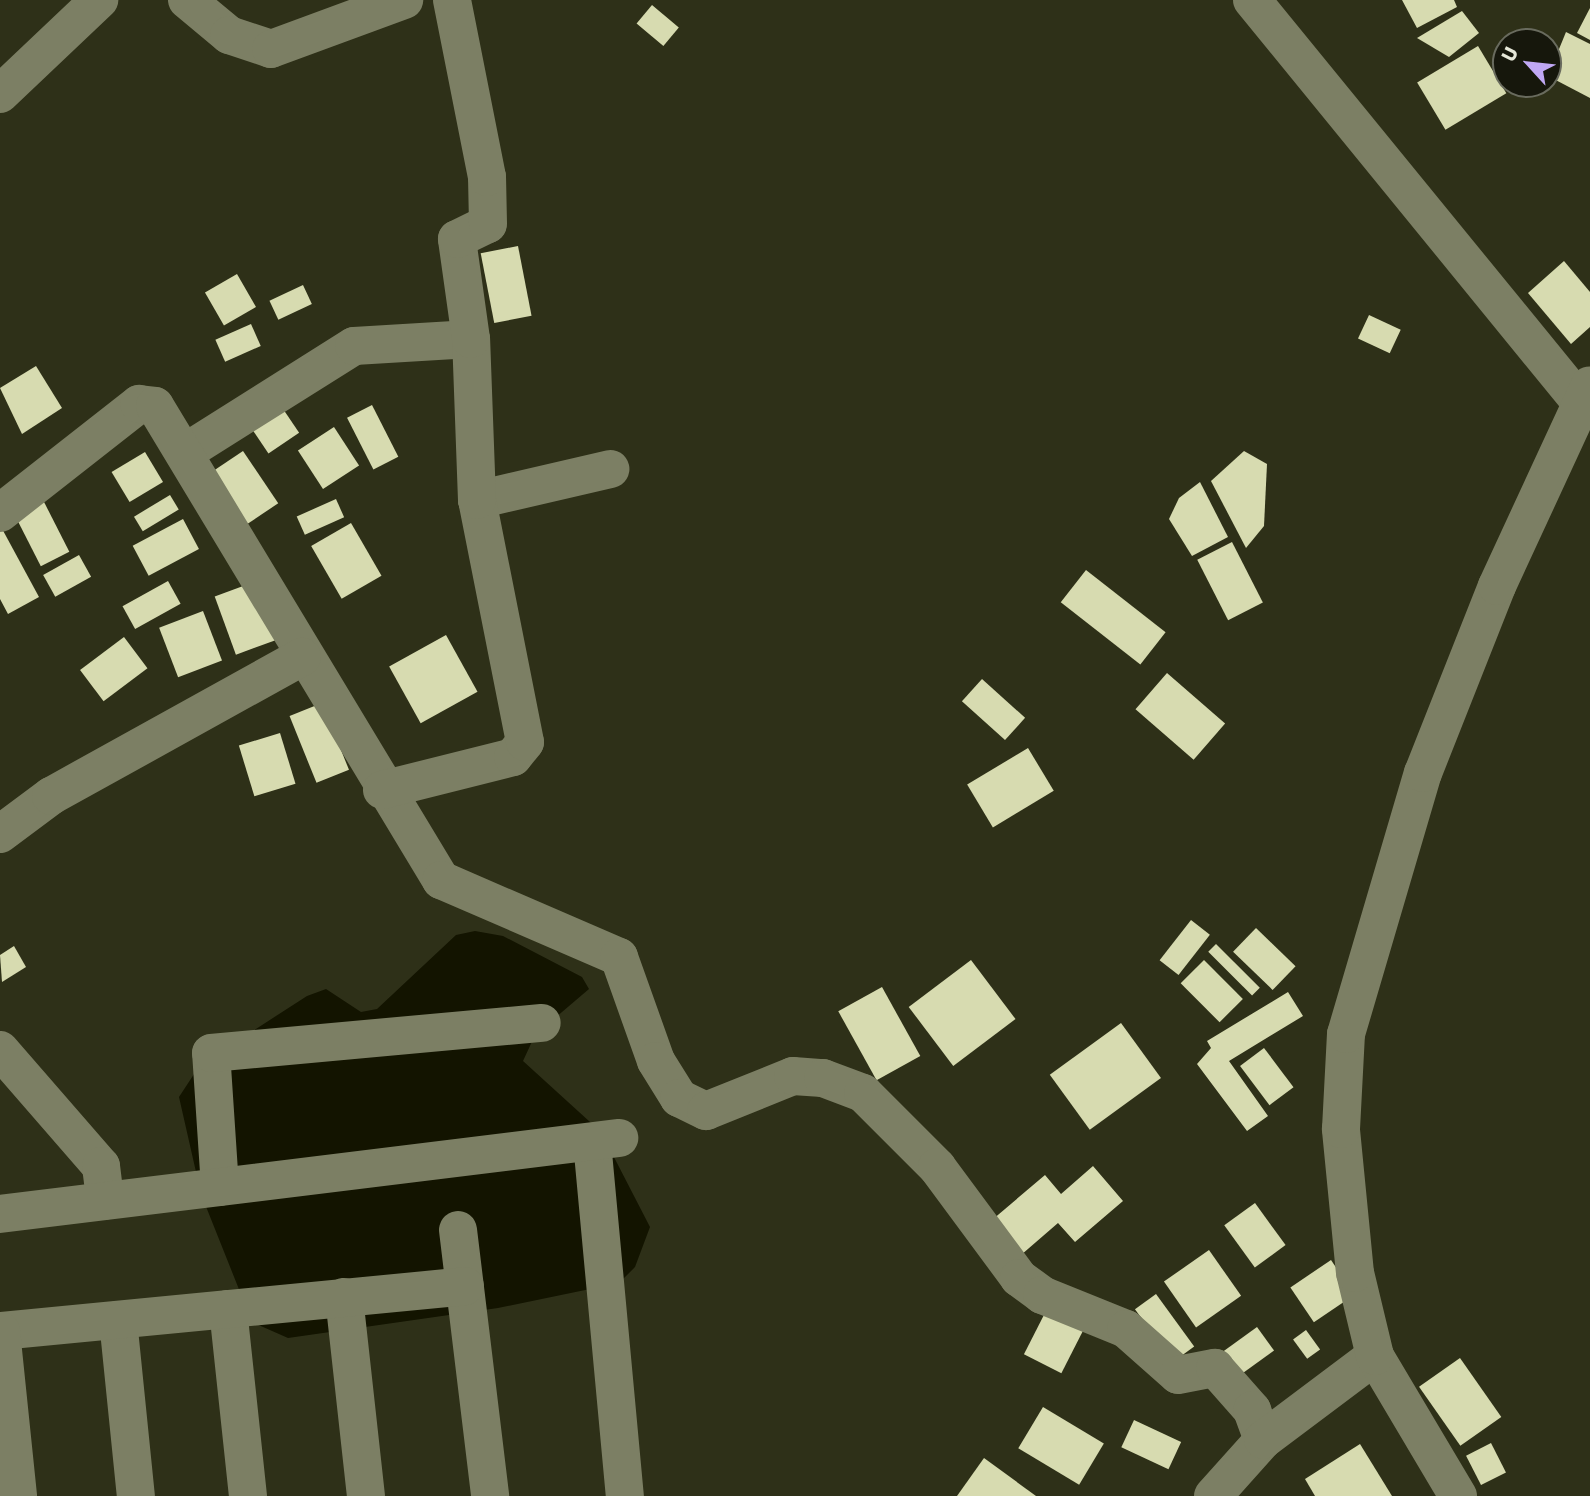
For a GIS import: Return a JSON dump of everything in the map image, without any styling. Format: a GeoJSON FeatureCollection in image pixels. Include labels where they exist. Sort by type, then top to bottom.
{"type":"FeatureCollection","features":[{"type":"Feature","properties":{"kind":"street"},"geometry":{"type":"LineString","coordinates":[[0,94],[99,0]]}},
{"type":"Feature","properties":{"kind":"street"},"geometry":{"type":"LineString","coordinates":[[187,0],[229,35],[271,49],[404,0]]}},
{"type":"Feature","properties":{"kind":"street"},"geometry":{"type":"LineString","coordinates":[[382,790],[513,757],[525,743],[477,500],[471,339],[457,239],[488,224],[487,177],[452,0]]}},
{"type":"Feature","properties":{"kind":"street"},"geometry":{"type":"LineString","coordinates":[[1252,0],[1586,394],[1497,586],[1423,773],[1346,1034],[1341,1129],[1355,1273],[1376,1356],[1458,1496]]}},
{"type":"Feature","properties":{"kind":"street"},"geometry":{"type":"LineString","coordinates":[[184,453],[354,345],[471,339]]}},
{"type":"Feature","properties":{"kind":"street"},"geometry":{"type":"LineString","coordinates":[[0,513],[148,400],[184,453],[302,657],[349,725],[382,790],[440,880],[619,957],[656,1061],[679,1098],[706,1111],[793,1076],[823,1078],[863,1093],[937,1167],[1020,1278],[1042,1295],[1126,1329],[1178,1375],[1215,1368],[1252,1410],[1264,1440]]}},
{"type":"Feature","properties":{"kind":"street"},"geometry":{"type":"LineString","coordinates":[[477,500],[610,469]]}},
{"type":"Feature","properties":{"kind":"street"},"geometry":{"type":"LineString","coordinates":[[0,834],[63,789],[302,657]]}},
{"type":"Feature","properties":{"kind":"street"},"geometry":{"type":"LineString","coordinates":[[220,1187],[211,1053],[542,1023]]}},
{"type":"Feature","properties":{"kind":"street"},"geometry":{"type":"LineString","coordinates":[[0,1050],[101,1167],[105,1201]]}},
{"type":"Feature","properties":{"kind":"street"},"geometry":{"type":"LineString","coordinates":[[0,1214],[594,1141]]}},
{"type":"Feature","properties":{"kind":"street"},"geometry":{"type":"LineString","coordinates":[[594,1141],[605,1496]]}},
{"type":"Feature","properties":{"kind":"street"},"geometry":{"type":"LineString","coordinates":[[594,1141],[625,1496]]}},
{"type":"Feature","properties":{"kind":"street"},"geometry":{"type":"LineString","coordinates":[[458,1230],[491,1496]]}},
{"type":"Feature","properties":{"kind":"street"},"geometry":{"type":"LineString","coordinates":[[18,1496],[7,1458],[1,1331],[465,1286]]}},
{"type":"Feature","properties":{"kind":"street"},"geometry":{"type":"LineString","coordinates":[[344,1297],[366,1496]]}},
{"type":"Feature","properties":{"kind":"street"},"geometry":{"type":"LineString","coordinates":[[228,1309],[248,1496]]}},
{"type":"Feature","properties":{"kind":"street"},"geometry":{"type":"LineString","coordinates":[[118,1320],[136,1496]]}},
{"type":"Feature","properties":{"kind":"street"},"geometry":{"type":"LineString","coordinates":[[1213,1496],[1264,1440],[1376,1356]]}},
{"type":"Feature","properties":{"kind":"shaded area"},"geometry":{"type":"Polygon","coordinates":[[[475,931],[503,936],[582,977],[589,989],[535,1035],[523,1061],[601,1132],[650,1227],[635,1267],[619,1283],[498,1308],[288,1338],[252,1322],[201,1194],[179,1097],[200,1065],[307,996],[326,989],[361,1012],[377,1009],[456,935],[475,931]]]}},
{"type":"Feature","properties":{"kind":"building"},"geometry":{"type":"Polygon","coordinates":[[[1402,0],[1454,0],[1457,7],[1417,28],[1402,0]]]}},
{"type":"Feature","properties":{"kind":"building"},"geometry":{"type":"Polygon","coordinates":[[[652,5],[679,27],[663,46],[637,23],[652,5]]]}},
{"type":"Feature","properties":{"kind":"building"},"geometry":{"type":"Polygon","coordinates":[[[1590,8],[1590,40],[1577,33],[1590,8]]]}},
{"type":"Feature","properties":{"kind":"building"},"geometry":{"type":"Polygon","coordinates":[[[1462,11],[1479,33],[1449,57],[1417,38],[1462,11]]]}},
{"type":"Feature","properties":{"kind":"building"},"geometry":{"type":"Polygon","coordinates":[[[1566,32],[1590,44],[1590,98],[1562,83],[1562,42],[1566,32]]]}},
{"type":"Feature","properties":{"kind":"building"},"geometry":{"type":"Polygon","coordinates":[[[1478,46],[1492,69],[1492,98],[1498,98],[1445,130],[1417,83],[1478,46]]]}},
{"type":"Feature","properties":{"kind":"building"},"geometry":{"type":"Polygon","coordinates":[[[518,246],[532,316],[494,323],[481,253],[518,246]]]}},
{"type":"Feature","properties":{"kind":"building"},"geometry":{"type":"Polygon","coordinates":[[[1564,261],[1590,292],[1590,327],[1571,344],[1528,293],[1564,261]]]}},
{"type":"Feature","properties":{"kind":"building"},"geometry":{"type":"Polygon","coordinates":[[[237,274],[256,307],[224,325],[205,292],[237,274]]]}},
{"type":"Feature","properties":{"kind":"building"},"geometry":{"type":"Polygon","coordinates":[[[303,285],[312,304],[278,320],[269,301],[303,285]]]}},
{"type":"Feature","properties":{"kind":"building"},"geometry":{"type":"Polygon","coordinates":[[[1369,315],[1401,330],[1390,353],[1358,339],[1369,315]]]}},
{"type":"Feature","properties":{"kind":"building"},"geometry":{"type":"Polygon","coordinates":[[[251,324],[261,346],[225,362],[215,340],[251,324]]]}},
{"type":"Feature","properties":{"kind":"building"},"geometry":{"type":"Polygon","coordinates":[[[36,366],[62,408],[22,434],[0,388],[36,366]]]}},
{"type":"Feature","properties":{"kind":"building"},"geometry":{"type":"Polygon","coordinates":[[[279,403],[299,433],[268,454],[248,424],[279,403]]]}},
{"type":"Feature","properties":{"kind":"building"},"geometry":{"type":"Polygon","coordinates":[[[372,405],[398,457],[373,469],[347,418],[372,405]]]}},
{"type":"Feature","properties":{"kind":"building"},"geometry":{"type":"Polygon","coordinates":[[[334,427],[359,466],[323,489],[298,450],[334,427]]]}},
{"type":"Feature","properties":{"kind":"building"},"geometry":{"type":"Polygon","coordinates":[[[243,451],[278,503],[245,526],[210,473],[243,451]]]}},
{"type":"Feature","properties":{"kind":"building"},"geometry":{"type":"Polygon","coordinates":[[[1244,451],[1267,464],[1264,526],[1246,548],[1211,481],[1244,451]]]}},
{"type":"Feature","properties":{"kind":"building"},"geometry":{"type":"Polygon","coordinates":[[[145,452],[163,482],[130,502],[112,472],[145,452]]]}},
{"type":"Feature","properties":{"kind":"building"},"geometry":{"type":"Polygon","coordinates":[[[1200,482],[1228,537],[1192,556],[1169,519],[1179,498],[1200,482]]]}},
{"type":"Feature","properties":{"kind":"building"},"geometry":{"type":"Polygon","coordinates":[[[170,495],[179,510],[143,531],[134,517],[170,495]]]}},
{"type":"Feature","properties":{"kind":"building"},"geometry":{"type":"Polygon","coordinates":[[[336,499],[344,517],[305,535],[297,516],[336,499]]]}},
{"type":"Feature","properties":{"kind":"building"},"geometry":{"type":"Polygon","coordinates":[[[43,500],[69,552],[41,566],[14,515],[43,500]]]}},
{"type":"Feature","properties":{"kind":"building"},"geometry":{"type":"Polygon","coordinates":[[[183,519],[199,549],[149,576],[133,546],[183,519]]]}},
{"type":"Feature","properties":{"kind":"building"},"geometry":{"type":"Polygon","coordinates":[[[351,523],[382,576],[342,599],[311,546],[351,523]]]}},
{"type":"Feature","properties":{"kind":"building"},"geometry":{"type":"Polygon","coordinates":[[[0,525],[39,597],[8,614],[0,599],[0,525]]]}},
{"type":"Feature","properties":{"kind":"building"},"geometry":{"type":"Polygon","coordinates":[[[1232,542],[1263,603],[1228,620],[1197,560],[1232,542]]]}},
{"type":"Feature","properties":{"kind":"building"},"geometry":{"type":"Polygon","coordinates":[[[79,555],[91,577],[55,597],[43,575],[79,555]]]}},
{"type":"Feature","properties":{"kind":"building"},"geometry":{"type":"Polygon","coordinates":[[[1086,570],[1166,632],[1140,664],[1061,602],[1086,570]]]}},
{"type":"Feature","properties":{"kind":"building"},"geometry":{"type":"Polygon","coordinates":[[[168,581],[181,604],[135,629],[123,606],[168,581]]]}},
{"type":"Feature","properties":{"kind":"building"},"geometry":{"type":"Polygon","coordinates":[[[257,581],[278,639],[236,655],[215,596],[257,581]]]}},
{"type":"Feature","properties":{"kind":"building"},"geometry":{"type":"Polygon","coordinates":[[[203,611],[222,660],[178,677],[159,628],[203,611]]]}},
{"type":"Feature","properties":{"kind":"building"},"geometry":{"type":"Polygon","coordinates":[[[446,635],[478,692],[421,723],[389,667],[446,635]]]}},
{"type":"Feature","properties":{"kind":"building"},"geometry":{"type":"Polygon","coordinates":[[[124,637],[147,668],[104,701],[80,670],[124,637]]]}},
{"type":"Feature","properties":{"kind":"building"},"geometry":{"type":"Polygon","coordinates":[[[1167,673],[1225,724],[1194,760],[1136,709],[1167,673]]]}},
{"type":"Feature","properties":{"kind":"building"},"geometry":{"type":"Polygon","coordinates":[[[982,679],[1025,718],[1005,740],[962,701],[982,679]]]}},
{"type":"Feature","properties":{"kind":"building"},"geometry":{"type":"Polygon","coordinates":[[[322,703],[349,770],[317,783],[290,716],[322,703]]]}},
{"type":"Feature","properties":{"kind":"building"},"geometry":{"type":"Polygon","coordinates":[[[280,733],[295,784],[254,796],[239,746],[280,733]]]}},
{"type":"Feature","properties":{"kind":"building"},"geometry":{"type":"Polygon","coordinates":[[[1028,748],[1054,791],[993,827],[967,785],[1028,748]]]}},
{"type":"Feature","properties":{"kind":"building"},"geometry":{"type":"Polygon","coordinates":[[[1191,920],[1210,935],[1179,975],[1160,960],[1191,920]]]}},
{"type":"Feature","properties":{"kind":"building"},"geometry":{"type":"Polygon","coordinates":[[[1256,928],[1296,966],[1273,990],[1233,952],[1256,928]]]}},
{"type":"Feature","properties":{"kind":"building"},"geometry":{"type":"Polygon","coordinates":[[[1216,944],[1260,988],[1252,996],[1208,952],[1216,944]]]}},
{"type":"Feature","properties":{"kind":"building"},"geometry":{"type":"Polygon","coordinates":[[[14,946],[26,967],[2,982],[0,955],[14,946]]]}},
{"type":"Feature","properties":{"kind":"building"},"geometry":{"type":"Polygon","coordinates":[[[971,960],[1016,1019],[953,1066],[909,1007],[971,960]]]}},
{"type":"Feature","properties":{"kind":"building"},"geometry":{"type":"Polygon","coordinates":[[[1204,960],[1243,999],[1220,1022],[1181,983],[1204,960]]]}},
{"type":"Feature","properties":{"kind":"building"},"geometry":{"type":"Polygon","coordinates":[[[882,987],[920,1056],[877,1080],[838,1011],[882,987]]]}},
{"type":"Feature","properties":{"kind":"building"},"geometry":{"type":"Polygon","coordinates":[[[1288,992],[1303,1016],[1229,1061],[1268,1116],[1247,1131],[1197,1064],[1211,1048],[1207,1041],[1288,992]]]}},
{"type":"Feature","properties":{"kind":"building"},"geometry":{"type":"Polygon","coordinates":[[[1121,1023],[1161,1078],[1090,1130],[1050,1075],[1121,1023]]]}},
{"type":"Feature","properties":{"kind":"building"},"geometry":{"type":"Polygon","coordinates":[[[1264,1048],[1293,1087],[1270,1105],[1240,1066],[1264,1048]]]}},
{"type":"Feature","properties":{"kind":"building"},"geometry":{"type":"Polygon","coordinates":[[[1093,1166],[1123,1201],[1075,1242],[1058,1223],[1021,1255],[992,1220],[1045,1175],[1061,1194],[1093,1166]]]}},
{"type":"Feature","properties":{"kind":"building"},"geometry":{"type":"Polygon","coordinates":[[[1255,1203],[1286,1245],[1255,1267],[1224,1225],[1255,1203]]]}},
{"type":"Feature","properties":{"kind":"building"},"geometry":{"type":"Polygon","coordinates":[[[1209,1250],[1241,1296],[1196,1327],[1164,1282],[1209,1250]]]}},
{"type":"Feature","properties":{"kind":"building"},"geometry":{"type":"Polygon","coordinates":[[[1331,1260],[1354,1295],[1314,1322],[1290,1287],[1331,1260]]]}},
{"type":"Feature","properties":{"kind":"building"},"geometry":{"type":"Polygon","coordinates":[[[1156,1294],[1194,1347],[1173,1362],[1135,1309],[1156,1294]]]}},
{"type":"Feature","properties":{"kind":"building"},"geometry":{"type":"Polygon","coordinates":[[[1048,1307],[1085,1326],[1061,1373],[1024,1354],[1048,1307]]]}},
{"type":"Feature","properties":{"kind":"building"},"geometry":{"type":"Polygon","coordinates":[[[1257,1327],[1274,1350],[1238,1376],[1221,1353],[1257,1327]]]}},
{"type":"Feature","properties":{"kind":"building"},"geometry":{"type":"Polygon","coordinates":[[[1306,1330],[1320,1349],[1307,1359],[1293,1339],[1306,1330]]]}},
{"type":"Feature","properties":{"kind":"building"},"geometry":{"type":"Polygon","coordinates":[[[1460,1358],[1501,1417],[1460,1446],[1419,1387],[1460,1358]]]}},
{"type":"Feature","properties":{"kind":"building"},"geometry":{"type":"Polygon","coordinates":[[[1043,1407],[1104,1444],[1079,1485],[1018,1448],[1043,1407]]]}},
{"type":"Feature","properties":{"kind":"building"},"geometry":{"type":"Polygon","coordinates":[[[1134,1420],[1181,1442],[1168,1469],[1121,1447],[1134,1420]]]}},
{"type":"Feature","properties":{"kind":"building"},"geometry":{"type":"Polygon","coordinates":[[[1491,1443],[1506,1472],[1481,1485],[1466,1456],[1491,1443]]]}},
{"type":"Feature","properties":{"kind":"building"},"geometry":{"type":"Polygon","coordinates":[[[1360,1444],[1392,1496],[1315,1496],[1305,1479],[1360,1444]]]}},
{"type":"Feature","properties":{"kind":"building"},"geometry":{"type":"Polygon","coordinates":[[[984,1458],[1036,1496],[957,1496],[984,1458]]]}}]}
